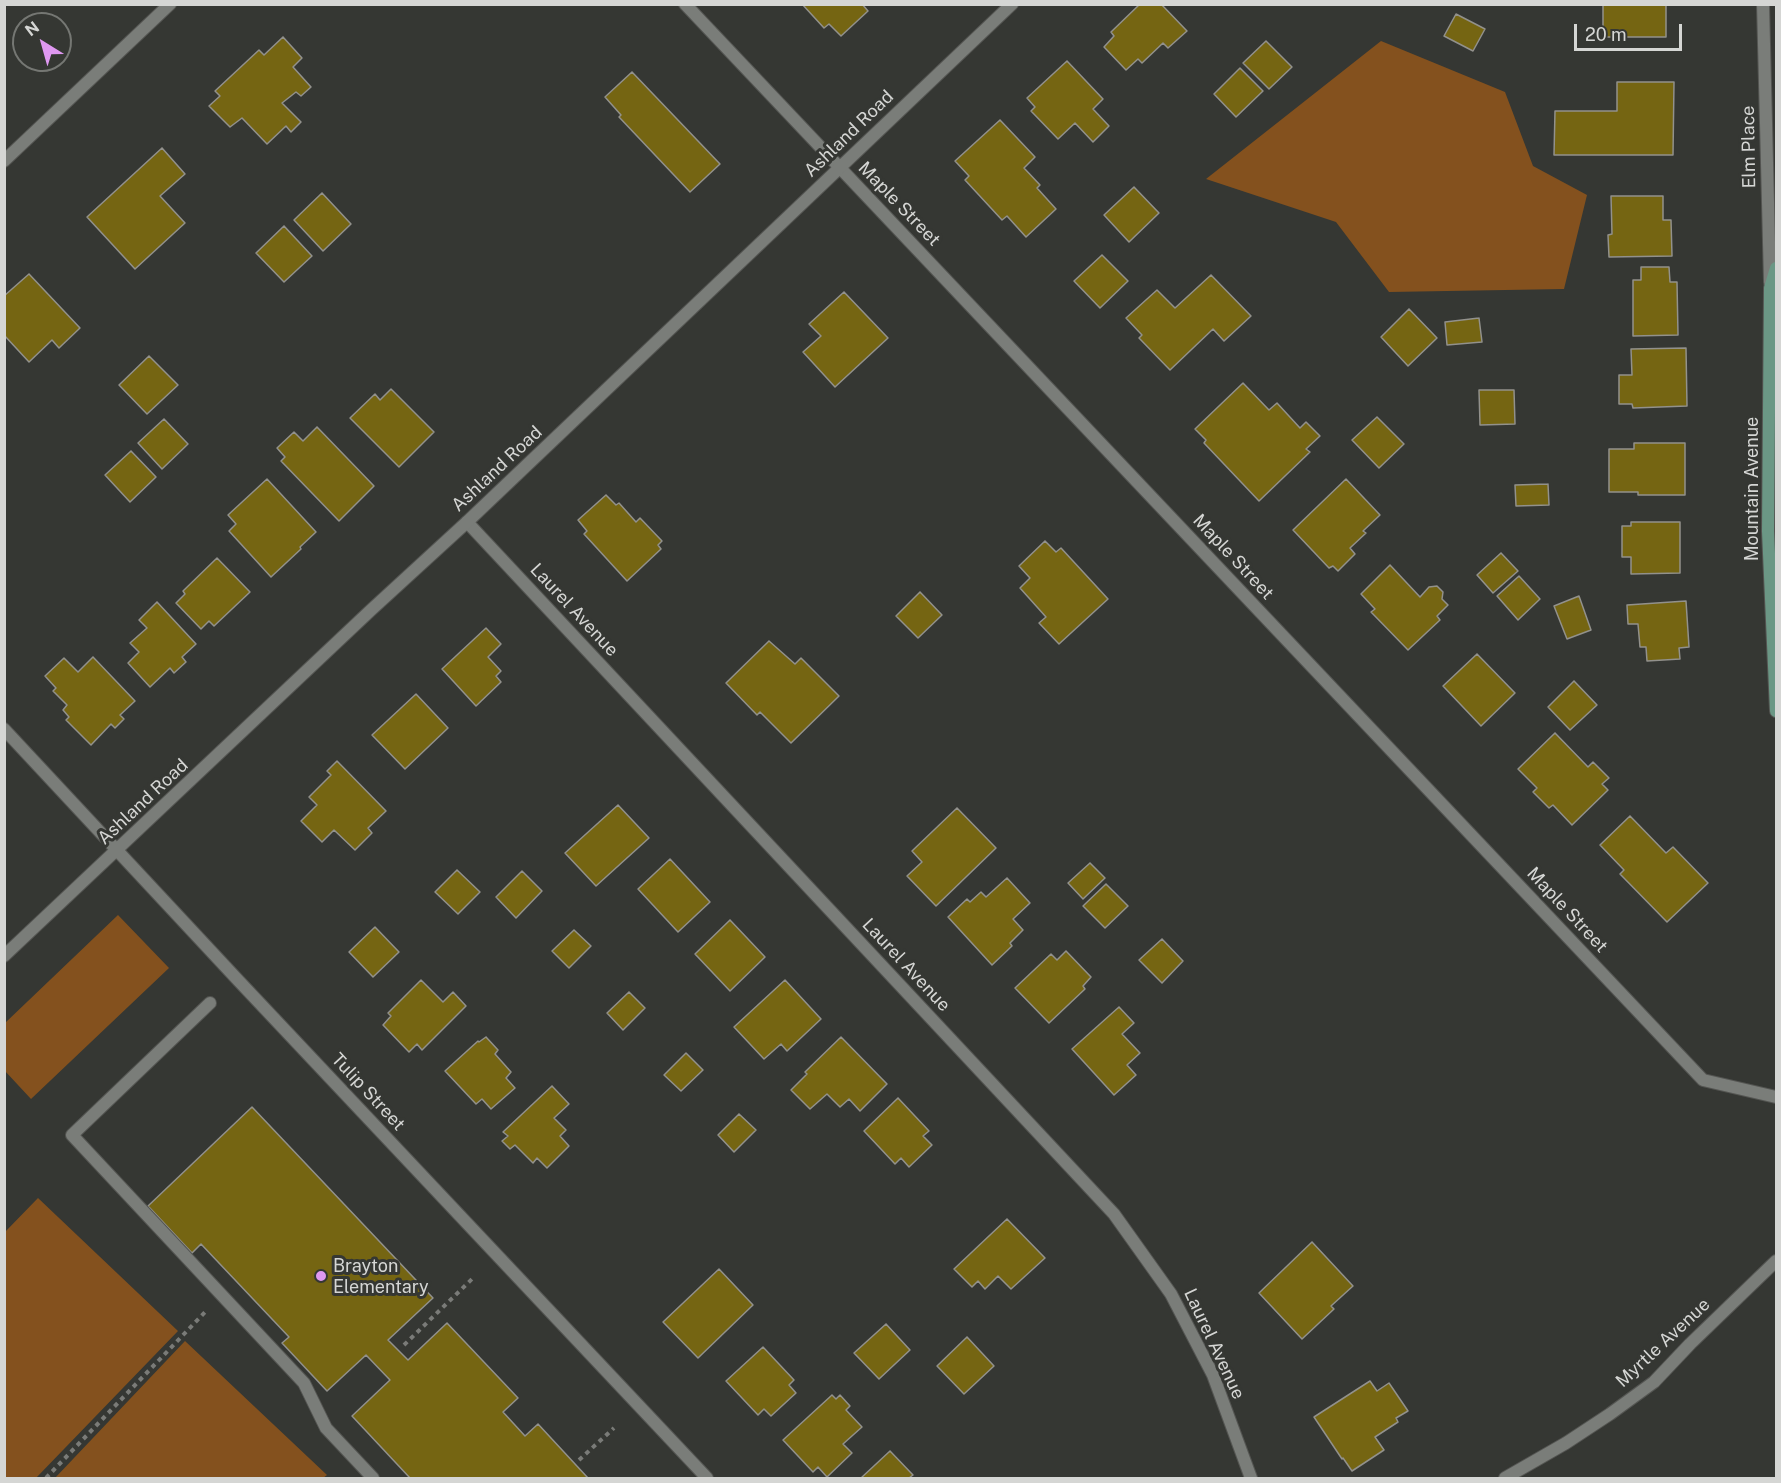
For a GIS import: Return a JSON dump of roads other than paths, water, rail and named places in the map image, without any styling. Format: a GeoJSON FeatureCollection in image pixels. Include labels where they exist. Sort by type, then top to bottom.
{"type":"FeatureCollection","features":[{"type":"Feature","properties":{"kind":"main road","name":"Mountain Avenue"},"geometry":{"type":"LineString","coordinates":[[1776,268],[1770,288],[1768,531],[1776,711]]}},
{"type":"Feature","properties":{"kind":"street"},"geometry":{"type":"LineString","coordinates":[[4,162],[170,4]]}},
{"type":"Feature","properties":{"kind":"street","name":"Maple Street"},"geometry":{"type":"LineString","coordinates":[[685,4],[1703,1080],[1776,1097]]}},
{"type":"Feature","properties":{"kind":"street","name":"Ashland Road"},"geometry":{"type":"LineString","coordinates":[[4,956],[467,522],[1012,4]]}},
{"type":"Feature","properties":{"kind":"street","name":"Elm Place"},"geometry":{"type":"LineString","coordinates":[[1763,4],[1770,288]]}},
{"type":"Feature","properties":{"kind":"street","name":"Laurel Avenue"},"geometry":{"type":"LineString","coordinates":[[467,522],[1114,1214],[1171,1294],[1213,1375],[1251,1479]]}},
{"type":"Feature","properties":{"kind":"street","name":"Tulip Street"},"geometry":{"type":"LineString","coordinates":[[4,729],[707,1479]]}},
{"type":"Feature","properties":{"kind":"street"},"geometry":{"type":"LineString","coordinates":[[210,1003],[72,1135],[304,1383],[326,1428],[373,1479]]}},
{"type":"Feature","properties":{"kind":"street","name":"Myrtle Avenue"},"geometry":{"type":"LineString","coordinates":[[1505,1479],[1575,1437],[1653,1382],[1776,1261]]}},
{"type":"Feature","properties":{"kind":"place","name":"Brayton Elementary"},"geometry":{"type":"Point","coordinates":[321,1276]}}]}
